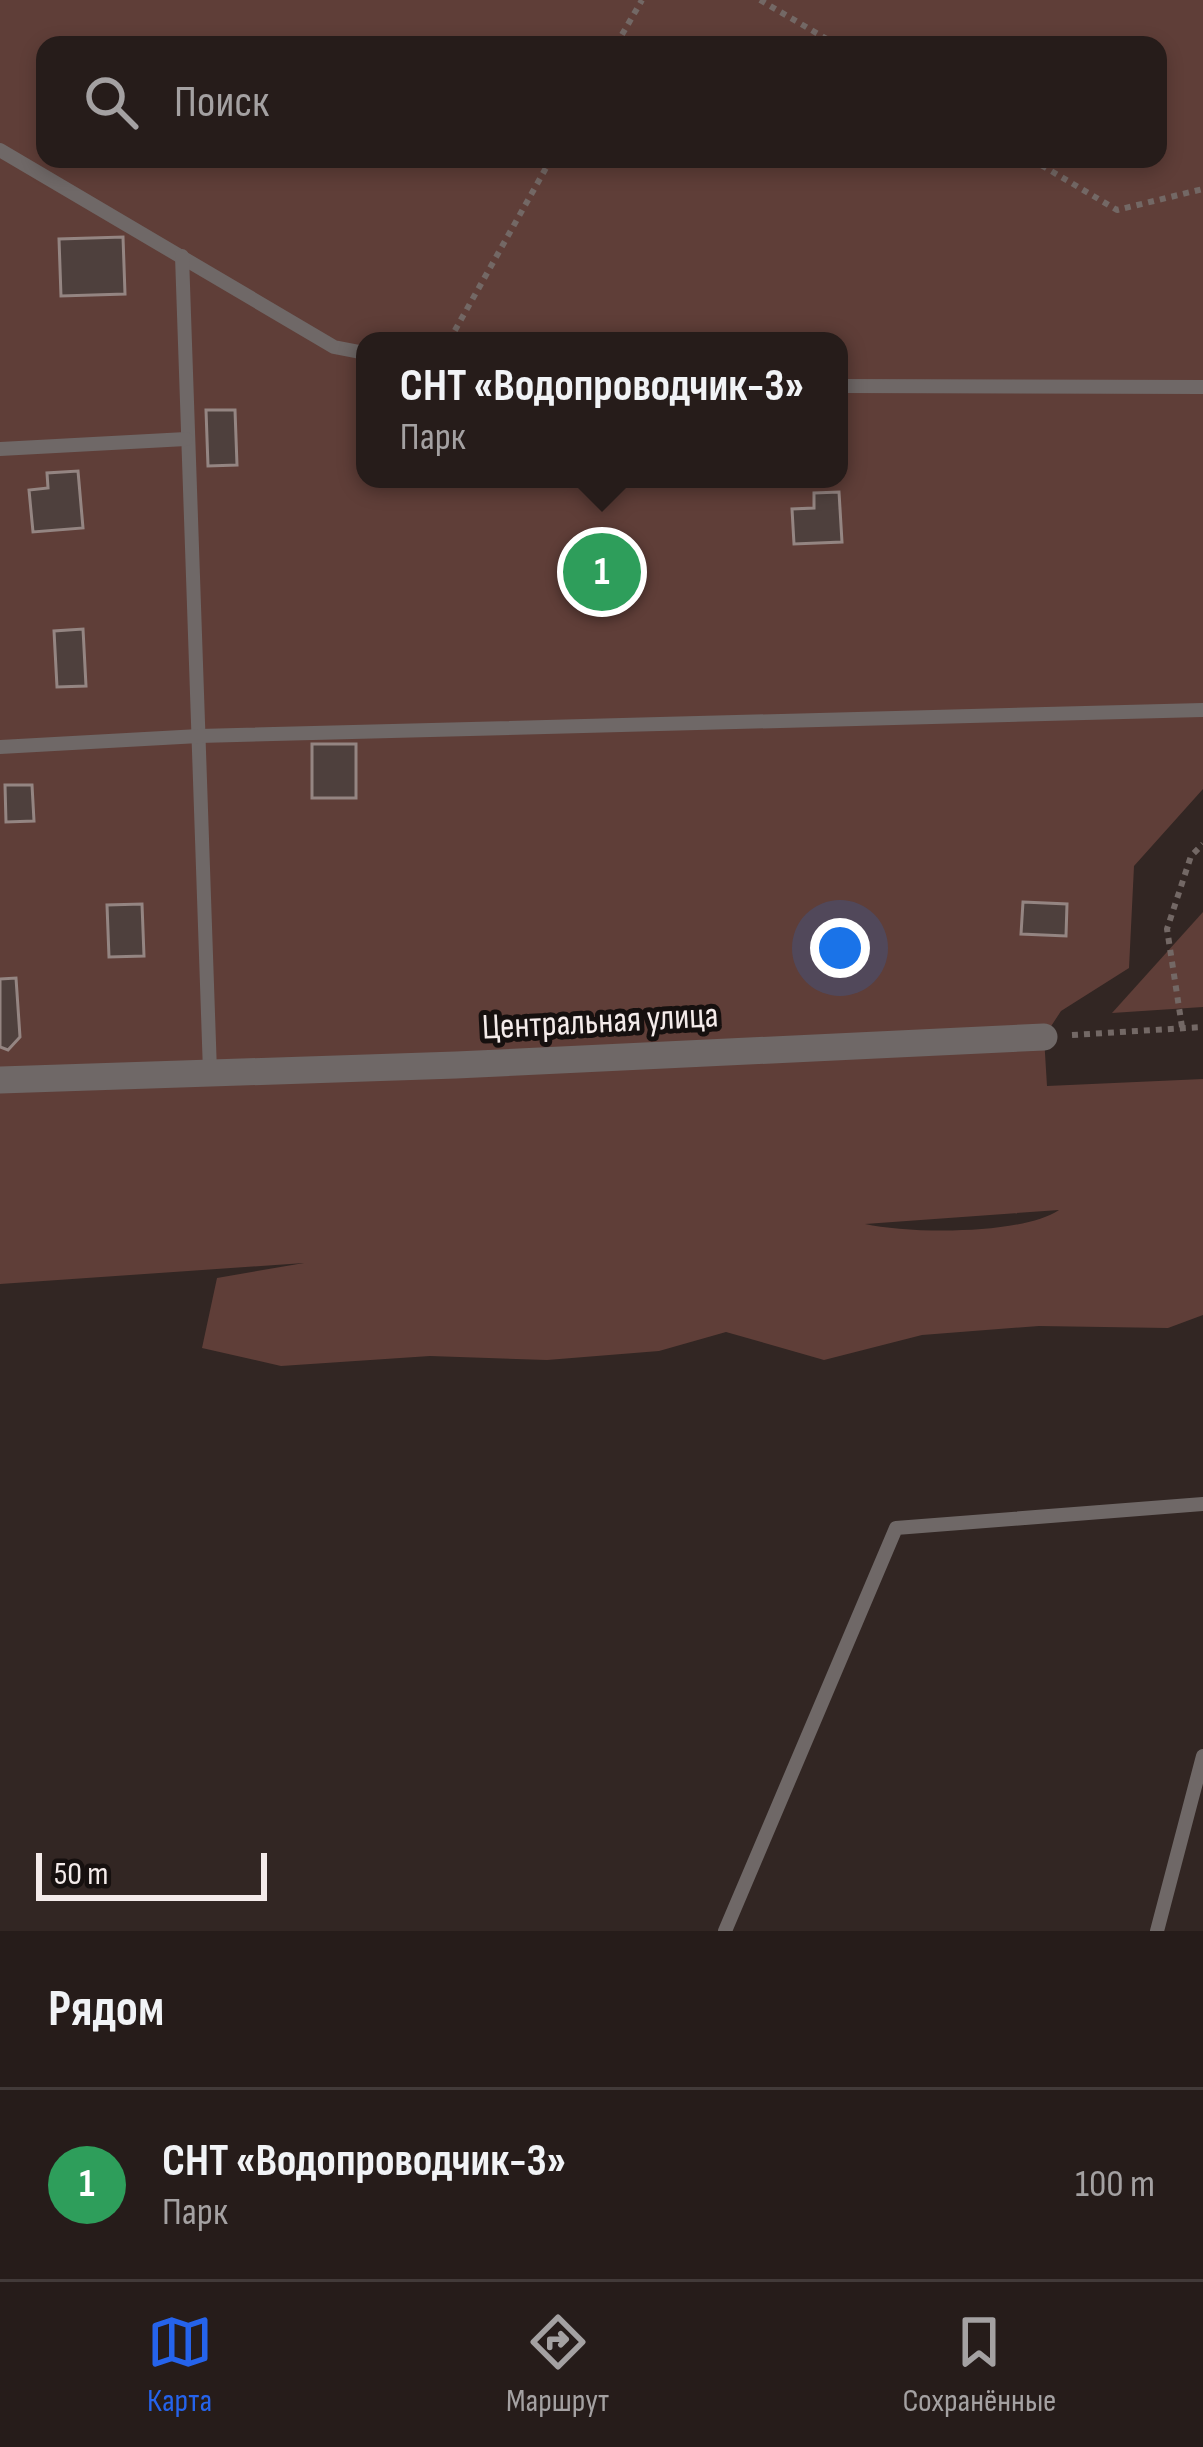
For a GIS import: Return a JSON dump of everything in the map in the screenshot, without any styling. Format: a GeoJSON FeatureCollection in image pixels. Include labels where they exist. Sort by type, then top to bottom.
{"type":"FeatureCollection","features":[{"type":"Feature","properties":{"kind":"street","name":"Центральная улица"},"geometry":{"type":"LineString","coordinates":[[0,1080],[456,1065],[1044,1036]]}},
{"type":"Feature","properties":{"kind":"lane"},"geometry":{"type":"LineString","coordinates":[[0,150],[334,347],[356,351]]}},
{"type":"Feature","properties":{"kind":"lane"},"geometry":{"type":"LineString","coordinates":[[182,256],[210,1072]]}},
{"type":"Feature","properties":{"kind":"lane"},"geometry":{"type":"LineString","coordinates":[[848,386],[1203,387]]}},
{"type":"Feature","properties":{"kind":"lane"},"geometry":{"type":"LineString","coordinates":[[0,449],[186,439]]}},
{"type":"Feature","properties":{"kind":"lane"},"geometry":{"type":"LineString","coordinates":[[0,747],[199,736],[1203,710]]}},
{"type":"Feature","properties":{"kind":"lane"},"geometry":{"type":"LineString","coordinates":[[725,1931],[896,1528],[1203,1504]]}},
{"type":"Feature","properties":{"kind":"lane"},"geometry":{"type":"LineString","coordinates":[[1157,1931],[1203,1756]]}},
{"type":"Feature","properties":{"kind":"path"},"geometry":{"type":"LineString","coordinates":[[621,36],[642,0]]}},
{"type":"Feature","properties":{"kind":"path"},"geometry":{"type":"LineString","coordinates":[[760,0],[822,36]]}},
{"type":"Feature","properties":{"kind":"path"},"geometry":{"type":"LineString","coordinates":[[453,332],[545,168]]}},
{"type":"Feature","properties":{"kind":"path"},"geometry":{"type":"LineString","coordinates":[[1046,168],[1117,210],[1203,189]]}},
{"type":"Feature","properties":{"kind":"path"},"geometry":{"type":"LineString","coordinates":[[1182,1027],[1167,929],[1191,856],[1203,844]]}},
{"type":"Feature","properties":{"kind":"path"},"geometry":{"type":"LineString","coordinates":[[1044,1036],[1203,1027]]}},
{"type":"Feature","properties":{"kind":"shaded area"},"geometry":{"type":"Polygon","coordinates":[[[0,0],[1203,0],[1203,789],[1134,866],[1129,968],[1061,1011],[1044,1037],[1047,1086],[1203,1079],[1203,1315],[1168,1328],[1039,1326],[922,1335],[824,1360],[726,1332],[659,1351],[547,1360],[430,1356],[281,1366],[202,1348],[217,1278],[304,1263],[0,1284],[0,0]],[[1059,1210],[865,1224],[909,1230],[993,1228],[1059,1210]]]}},
{"type":"Feature","properties":{"kind":"shaded area"},"geometry":{"type":"Polygon","coordinates":[[[1203,912],[1203,1007],[1112,1013],[1203,912]]]}},
{"type":"Feature","properties":{"kind":"building"},"geometry":{"type":"Polygon","coordinates":[[[123,237],[125,294],[61,296],[59,239],[123,237]]]}},
{"type":"Feature","properties":{"kind":"building"},"geometry":{"type":"Polygon","coordinates":[[[206,410],[235,410],[237,465],[208,466],[206,410]]]}},
{"type":"Feature","properties":{"kind":"building"},"geometry":{"type":"Polygon","coordinates":[[[78,471],[83,528],[33,532],[29,490],[48,488],[47,473],[78,471]]]}},
{"type":"Feature","properties":{"kind":"building"},"geometry":{"type":"Polygon","coordinates":[[[839,492],[842,542],[794,544],[792,509],[814,508],[814,493],[839,492]]]}},
{"type":"Feature","properties":{"kind":"building"},"geometry":{"type":"Polygon","coordinates":[[[83,629],[86,686],[57,687],[54,631],[83,629]]]}},
{"type":"Feature","properties":{"kind":"building"},"geometry":{"type":"Polygon","coordinates":[[[312,744],[356,744],[356,798],[312,798],[312,744]]]}},
{"type":"Feature","properties":{"kind":"building"},"geometry":{"type":"Polygon","coordinates":[[[5,785],[32,785],[34,821],[6,822],[5,785]]]}},
{"type":"Feature","properties":{"kind":"building"},"geometry":{"type":"Polygon","coordinates":[[[1023,902],[1067,904],[1066,936],[1021,934],[1023,902]]]}},
{"type":"Feature","properties":{"kind":"building"},"geometry":{"type":"Polygon","coordinates":[[[142,904],[144,956],[109,957],[107,905],[142,904]]]}},
{"type":"Feature","properties":{"kind":"building"},"geometry":{"type":"Polygon","coordinates":[[[16,978],[20,1037],[8,1050],[0,1047],[0,979],[16,978]]]}},
{"type":"Feature","properties":{"kind":"place","name":"СНТ «Водопроводчик-3»"},"geometry":{"type":"Point","coordinates":[602,572]}}]}
